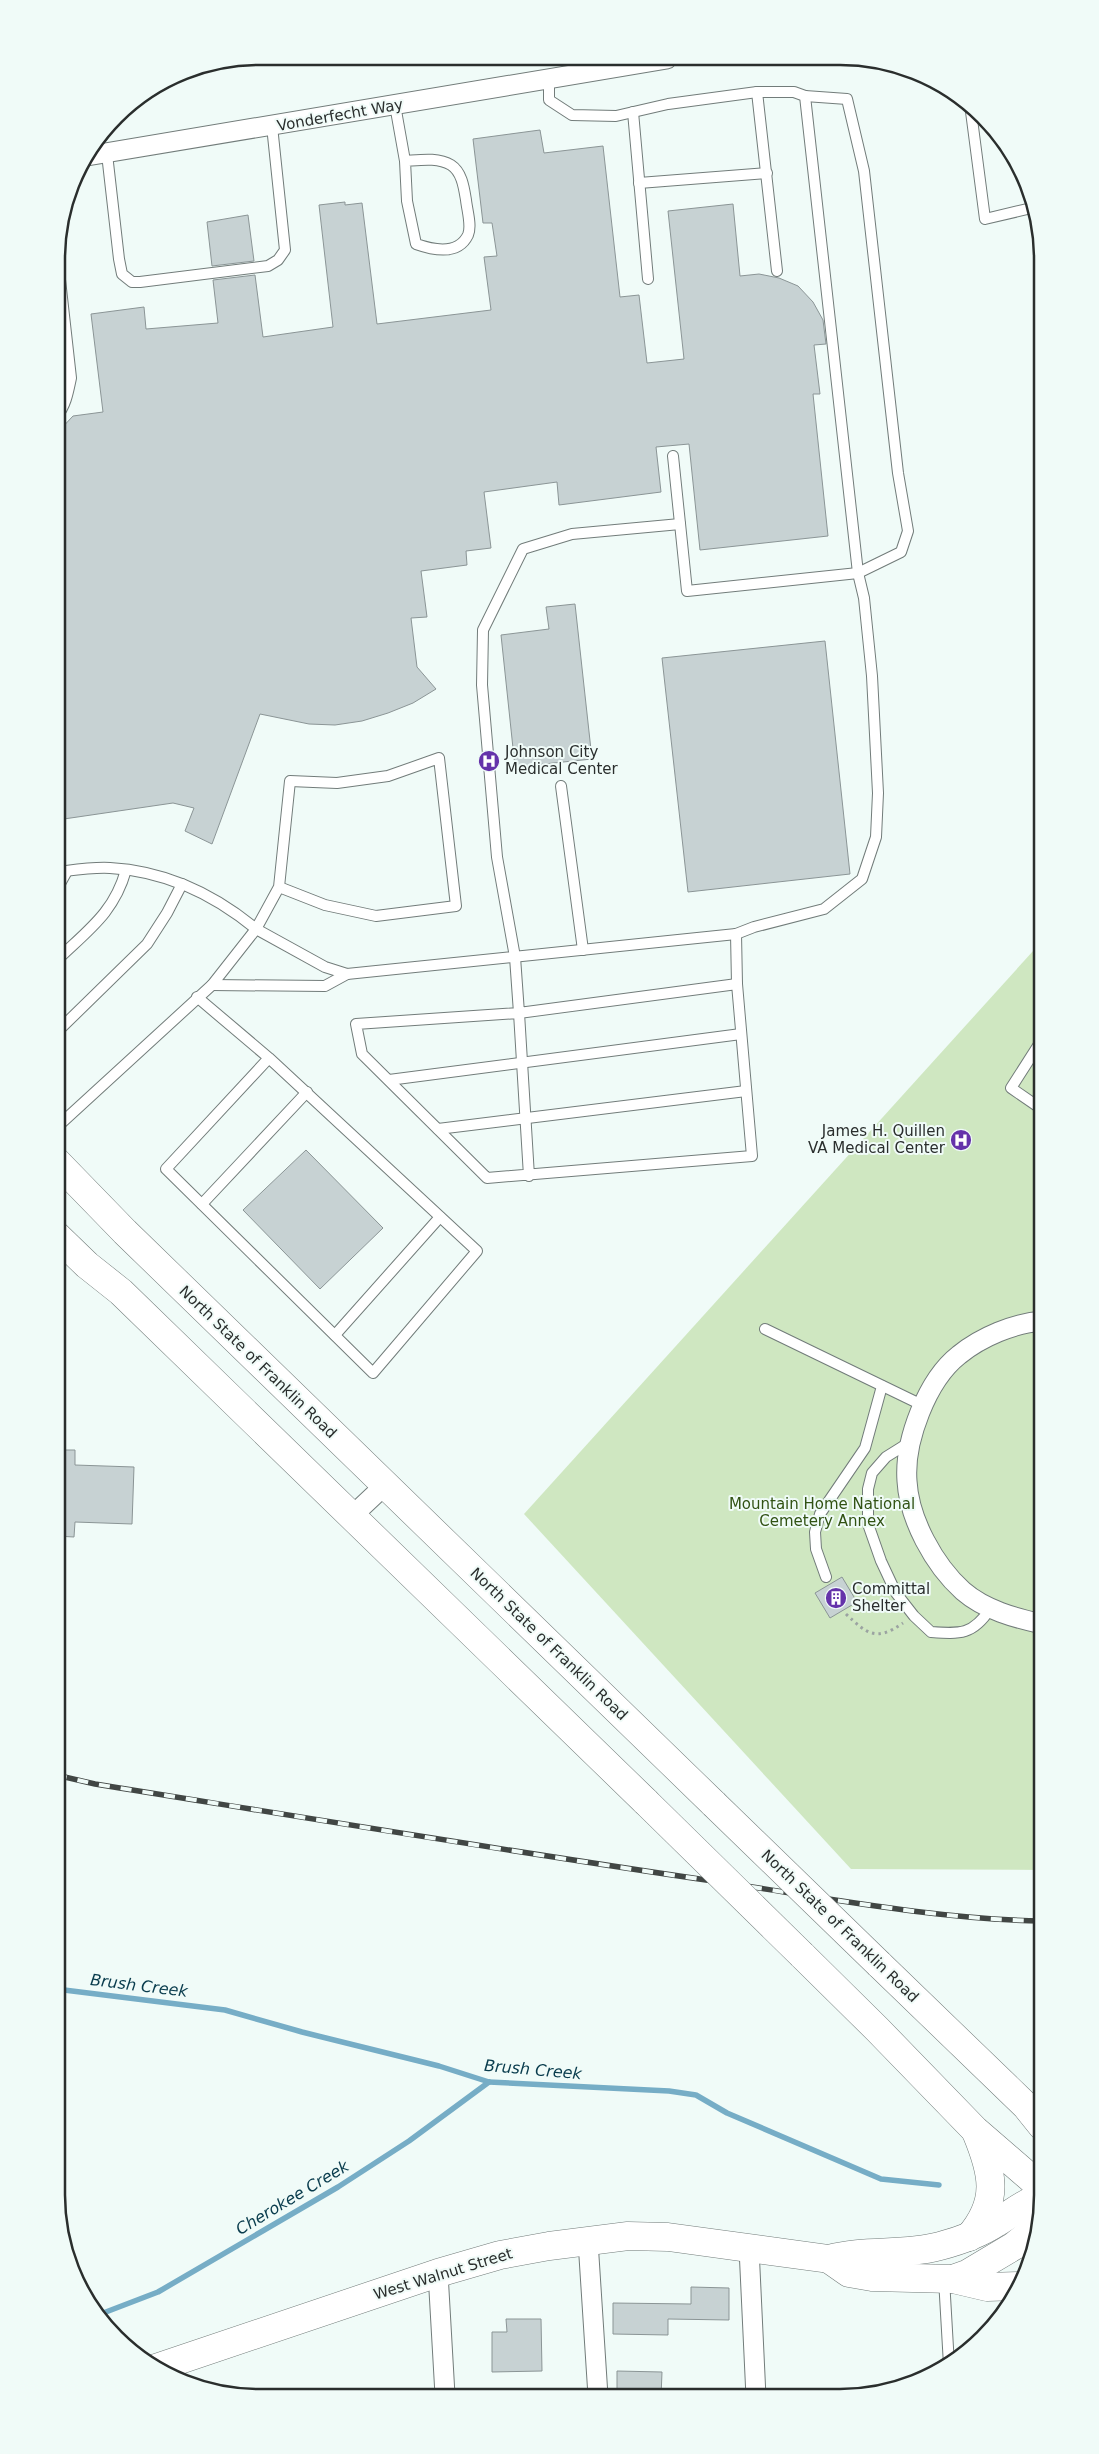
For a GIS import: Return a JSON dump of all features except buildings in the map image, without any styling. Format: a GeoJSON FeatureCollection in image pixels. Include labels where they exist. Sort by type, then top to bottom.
{"type":"FeatureCollection","features":[{"type":"Feature","properties":{"kind":"main road","name":"North State of Franklin Road"},"geometry":{"type":"LineString","coordinates":[[65,1170],[124,1232],[1026,2106],[1034,2116]]}},
{"type":"Feature","properties":{"kind":"main road"},"geometry":{"type":"LineString","coordinates":[[65,1244],[87,1265],[121,1292],[646,1802],[976,2130],[1034,2181]]}},
{"type":"Feature","properties":{"kind":"main road"},"geometry":{"type":"LineString","coordinates":[[969,2238],[987,2211],[991,2189],[988,2158],[976,2130]]}},
{"type":"Feature","properties":{"kind":"main road","name":"West Walnut Street"},"geometry":{"type":"LineString","coordinates":[[165,2365],[438,2273],[500,2255],[588,2240],[628,2236],[668,2237],[829,2258],[851,2253],[880,2254],[938,2247],[969,2238],[996,2224],[1020,2205],[1034,2199]]}},
{"type":"Feature","properties":{"kind":"main road","name":"West Walnut Street"},"geometry":{"type":"LineString","coordinates":[[829,2258],[849,2273],[872,2277],[949,2278],[967,2274],[1014,2246],[1030,2233]]}},
{"type":"Feature","properties":{"kind":"main road"},"geometry":{"type":"LineString","coordinates":[[949,2278],[987,2287],[1011,2286]]}},
{"type":"Feature","properties":{"kind":"street","name":"Vonderfecht Way"},"geometry":{"type":"LineString","coordinates":[[95,155],[630,65]]}},
{"type":"Feature","properties":{"kind":"street"},"geometry":{"type":"LineString","coordinates":[[1034,1322],[989,1336],[958,1355],[926,1395],[908,1453],[907,1482],[914,1512],[926,1542],[946,1571],[963,1591],[990,1609],[1034,1622]]}},
{"type":"Feature","properties":{"kind":"street"},"geometry":{"type":"LineString","coordinates":[[351,1517],[385,1485]]}},
{"type":"Feature","properties":{"kind":"street"},"geometry":{"type":"LineString","coordinates":[[588,2240],[598,2389]]}},
{"type":"Feature","properties":{"kind":"street"},"geometry":{"type":"LineString","coordinates":[[749,2248],[756,2389]]}},
{"type":"Feature","properties":{"kind":"street"},"geometry":{"type":"LineString","coordinates":[[438,2273],[445,2389]]}},
{"type":"Feature","properties":{"kind":"lane"},"geometry":{"type":"LineString","coordinates":[[548,79],[549,100],[572,115],[616,116],[668,104],[757,92],[794,92],[805,96],[847,99],[864,171],[898,473],[908,531],[901,552],[858,573],[687,591],[673,456]]}},
{"type":"Feature","properties":{"kind":"lane"},"geometry":{"type":"LineString","coordinates":[[757,92],[768,172],[778,272]]}},
{"type":"Feature","properties":{"kind":"lane"},"geometry":{"type":"LineString","coordinates":[[212,984],[325,986],[347,974],[736,934],[754,927],[824,909],[862,879],[876,837],[878,793],[872,676],[864,598],[858,573],[805,96]]}},
{"type":"Feature","properties":{"kind":"lane"},"geometry":{"type":"LineString","coordinates":[[395,106],[406,161],[407,201],[416,244],[437,251],[459,246],[468,234],[468,217],[463,182],[453,166],[437,160],[406,161]]}},
{"type":"Feature","properties":{"kind":"lane"},"geometry":{"type":"LineString","coordinates":[[633,112],[648,279]]}},
{"type":"Feature","properties":{"kind":"lane"},"geometry":{"type":"LineString","coordinates":[[972,117],[985,219],[1027,209]]}},
{"type":"Feature","properties":{"kind":"lane"},"geometry":{"type":"LineString","coordinates":[[106,154],[122,274],[132,282],[159,281],[268,266],[278,260],[285,250],[272,126]]}},
{"type":"Feature","properties":{"kind":"lane"},"geometry":{"type":"LineString","coordinates":[[639,183],[768,172]]}},
{"type":"Feature","properties":{"kind":"lane"},"geometry":{"type":"LineString","coordinates":[[65,325],[71,378],[65,399]]}},
{"type":"Feature","properties":{"kind":"lane"},"geometry":{"type":"LineString","coordinates":[[529,1176],[515,956],[497,856],[482,685],[483,630],[523,549],[572,534],[680,524]]}},
{"type":"Feature","properties":{"kind":"lane"},"geometry":{"type":"LineString","coordinates":[[65,1119],[212,984],[256,929],[279,887],[290,781],[337,784],[388,776],[440,758],[456,906],[376,916],[325,905],[279,887]]}},
{"type":"Feature","properties":{"kind":"lane"},"geometry":{"type":"LineString","coordinates":[[561,786],[583,950]]}},
{"type":"Feature","properties":{"kind":"lane"},"geometry":{"type":"LineString","coordinates":[[65,874],[67,871],[93,868],[126,870],[182,884],[201,892],[236,912],[256,929],[325,967],[347,974]]}},
{"type":"Feature","properties":{"kind":"lane"},"geometry":{"type":"LineString","coordinates":[[65,952],[106,914],[120,892],[126,870]]}},
{"type":"Feature","properties":{"kind":"lane"},"geometry":{"type":"LineString","coordinates":[[65,1024],[147,944],[167,913],[182,884]]}},
{"type":"Feature","properties":{"kind":"lane"},"geometry":{"type":"LineString","coordinates":[[736,934],[737,984],[752,1156],[487,1178],[362,1054],[356,1024],[518,1013],[737,984]]}},
{"type":"Feature","properties":{"kind":"lane"},"geometry":{"type":"LineString","coordinates":[[197,997],[270,1058],[477,1251],[373,1373],[166,1169],[270,1058]]}},
{"type":"Feature","properties":{"kind":"lane"},"geometry":{"type":"LineString","coordinates":[[389,1080],[741,1034]]}},
{"type":"Feature","properties":{"kind":"lane"},"geometry":{"type":"LineString","coordinates":[[1034,1052],[1011,1088],[1034,1104]]}},
{"type":"Feature","properties":{"kind":"lane"},"geometry":{"type":"LineString","coordinates":[[438,1129],[525,1120],[746,1091]]}},
{"type":"Feature","properties":{"kind":"lane"},"geometry":{"type":"LineString","coordinates":[[202,1204],[307,1092]]}},
{"type":"Feature","properties":{"kind":"lane"},"geometry":{"type":"LineString","coordinates":[[335,1335],[440,1216]]}},
{"type":"Feature","properties":{"kind":"lane"},"geometry":{"type":"LineString","coordinates":[[765,1329],[922,1405]]}},
{"type":"Feature","properties":{"kind":"lane"},"geometry":{"type":"LineString","coordinates":[[826,1577],[816,1549],[815,1532],[820,1514],[865,1448],[882,1386]]}},
{"type":"Feature","properties":{"kind":"lane"},"geometry":{"type":"LineString","coordinates":[[911,1441],[886,1457],[872,1473],[868,1489],[868,1524],[881,1561],[896,1593],[914,1616],[931,1632],[959,1634],[982,1622],[990,1609]]}},
{"type":"Feature","properties":{"kind":"lane"},"geometry":{"type":"LineString","coordinates":[[949,2278],[949,2355]]}},
{"type":"Feature","properties":{"kind":"path"},"geometry":{"type":"LineString","coordinates":[[846,1614],[864,1631],[883,1634],[914,1616]]}},
{"type":"Feature","properties":{"kind":"green space","name":"Mountain Home National Cemetery Annex"},"geometry":{"type":"Polygon","coordinates":[[[1034,950],[1034,1870],[851,1869],[524,1514],[1034,950]]]}},
{"type":"Feature","properties":{"kind":"waterway","name":"Brush Creek"},"geometry":{"type":"LineString","coordinates":[[65,1990],[225,2010],[302,2032],[439,2066],[489,2082],[669,2091],[696,2095],[727,2113],[881,2179],[939,2185]]}},
{"type":"Feature","properties":{"kind":"waterway","name":"Cherokee Creek"},"geometry":{"type":"LineString","coordinates":[[105,2312],[158,2292],[338,2187],[409,2141],[489,2082]]}},
{"type":"Feature","properties":{"kind":"railway"},"geometry":{"type":"LineString","coordinates":[[65,1777],[95,1784],[558,1858],[836,1900],[918,1912],[1034,1921]]}},
{"type":"Feature","properties":{"kind":"place","name":"Johnson City Medical Center"},"geometry":{"type":"Point","coordinates":[489,761]}},
{"type":"Feature","properties":{"kind":"place","name":"James H. Quillen VA Medical Center"},"geometry":{"type":"Point","coordinates":[961,1140]}},
{"type":"Feature","properties":{"kind":"place","name":"Committal Shelter"},"geometry":{"type":"Point","coordinates":[836,1598]}}]}
